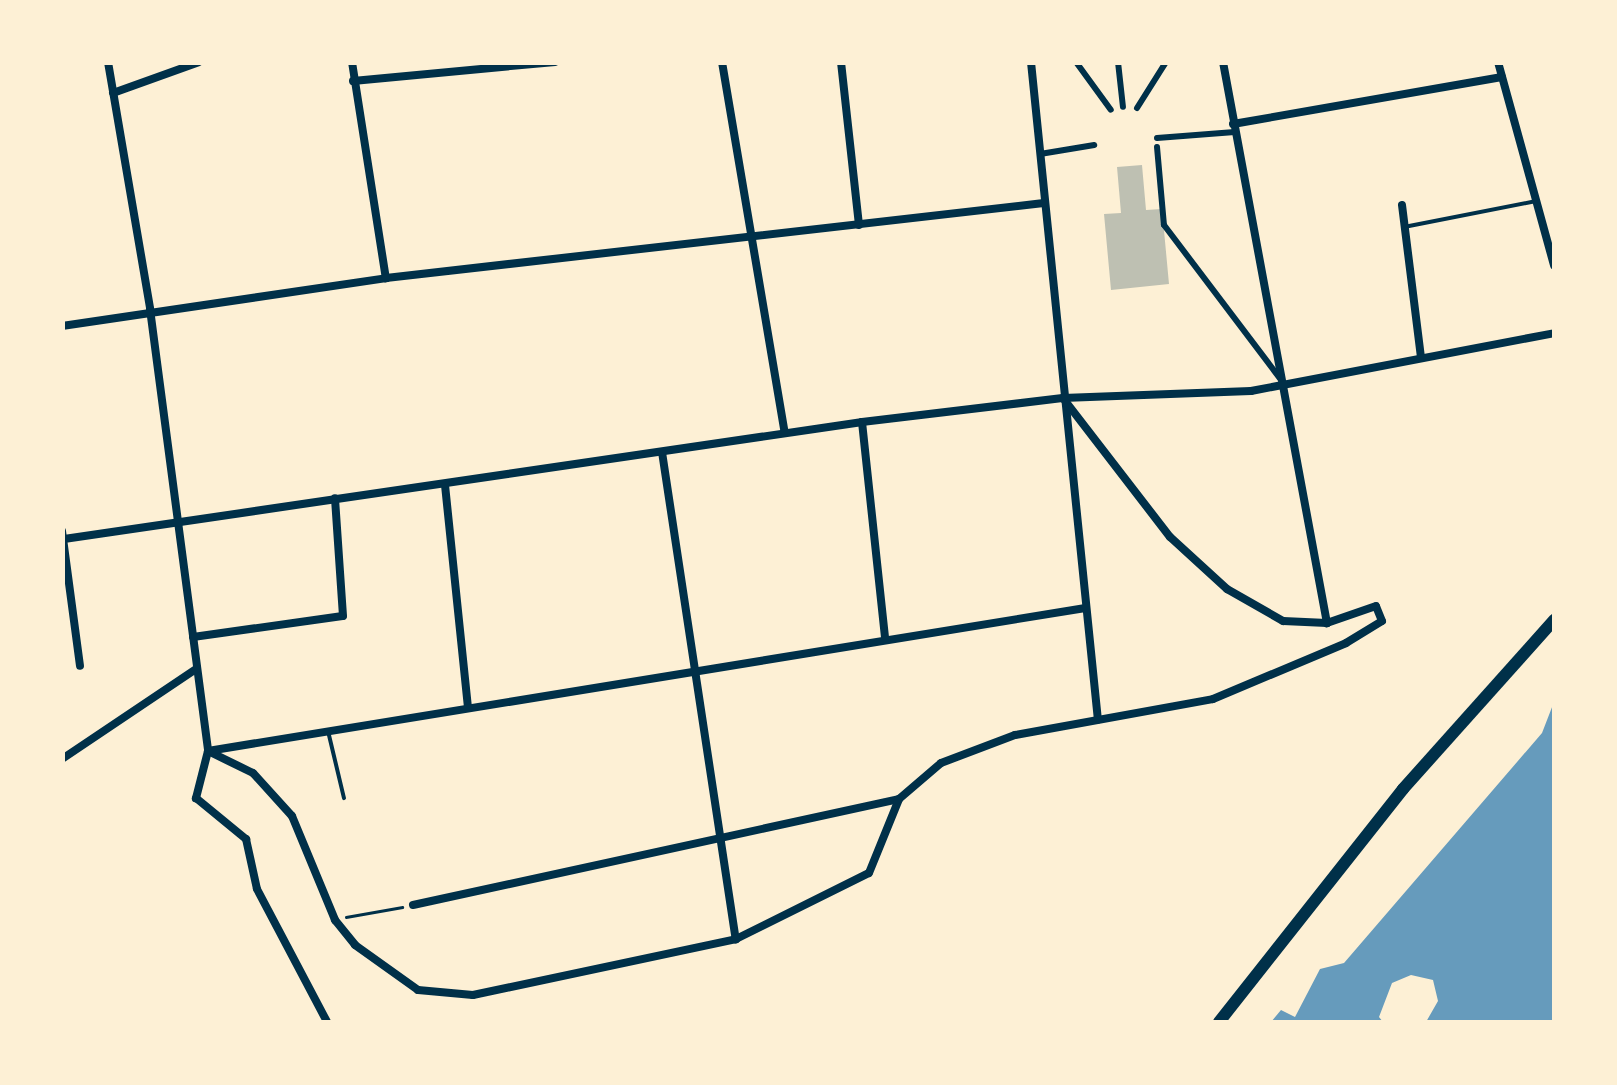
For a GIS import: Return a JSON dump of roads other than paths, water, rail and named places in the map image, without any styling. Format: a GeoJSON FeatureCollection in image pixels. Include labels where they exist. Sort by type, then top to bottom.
{"type":"FeatureCollection","features":[{"type":"Feature","properties":{"kind":"main road"},"geometry":{"type":"LineString","coordinates":[[1219,1022],[1402,789],[1554,620]]}},
{"type":"Feature","properties":{"kind":"street"},"geometry":{"type":"LineString","coordinates":[[108,62],[150,309],[208,752],[196,798],[246,839],[257,889],[327,1022]]}},
{"type":"Feature","properties":{"kind":"street"},"geometry":{"type":"LineString","coordinates":[[113,93],[199,62]]}},
{"type":"Feature","properties":{"kind":"street"},"geometry":{"type":"LineString","coordinates":[[352,62],[386,278]]}},
{"type":"Feature","properties":{"kind":"street"},"geometry":{"type":"LineString","coordinates":[[353,81],[555,62]]}},
{"type":"Feature","properties":{"kind":"street"},"geometry":{"type":"LineString","coordinates":[[722,62],[785,433]]}},
{"type":"Feature","properties":{"kind":"street"},"geometry":{"type":"LineString","coordinates":[[841,62],[858,225]]}},
{"type":"Feature","properties":{"kind":"street"},"geometry":{"type":"LineString","coordinates":[[1031,62],[1098,720]]}},
{"type":"Feature","properties":{"kind":"street"},"geometry":{"type":"LineString","coordinates":[[1076,62],[1111,110]]}},
{"type":"Feature","properties":{"kind":"street"},"geometry":{"type":"LineString","coordinates":[[1118,62],[1123,107]]}},
{"type":"Feature","properties":{"kind":"street"},"geometry":{"type":"LineString","coordinates":[[1137,108],[1166,62]]}},
{"type":"Feature","properties":{"kind":"street"},"geometry":{"type":"LineString","coordinates":[[1223,62],[1327,623]]}},
{"type":"Feature","properties":{"kind":"street"},"geometry":{"type":"LineString","coordinates":[[1498,62],[1554,265]]}},
{"type":"Feature","properties":{"kind":"street"},"geometry":{"type":"LineString","coordinates":[[1286,386],[1164,225],[1157,142],[1502,77]]}},
{"type":"Feature","properties":{"kind":"street"},"geometry":{"type":"LineString","coordinates":[[1040,154],[1094,145]]}},
{"type":"Feature","properties":{"kind":"street"},"geometry":{"type":"LineString","coordinates":[[62,326],[150,309],[386,278],[751,241],[1044,202]]}},
{"type":"Feature","properties":{"kind":"street"},"geometry":{"type":"LineString","coordinates":[[1402,206],[1421,358]]}},
{"type":"Feature","properties":{"kind":"street"},"geometry":{"type":"LineString","coordinates":[[64,539],[862,422],[1064,398],[1213,395],[1286,386],[1554,333]]}},
{"type":"Feature","properties":{"kind":"street"},"geometry":{"type":"LineString","coordinates":[[413,905],[899,799],[958,755],[1015,735],[1235,691],[1362,634],[1382,621],[1380,608],[1327,623],[1265,614],[1191,560],[1064,398]]}},
{"type":"Feature","properties":{"kind":"street"},"geometry":{"type":"LineString","coordinates":[[862,422],[885,638]]}},
{"type":"Feature","properties":{"kind":"street"},"geometry":{"type":"LineString","coordinates":[[662,452],[736,939]]}},
{"type":"Feature","properties":{"kind":"street"},"geometry":{"type":"LineString","coordinates":[[446,485],[468,707]]}},
{"type":"Feature","properties":{"kind":"street"},"geometry":{"type":"LineString","coordinates":[[193,637],[342,616],[335,498]]}},
{"type":"Feature","properties":{"kind":"street"},"geometry":{"type":"LineString","coordinates":[[62,531],[80,666]]}},
{"type":"Feature","properties":{"kind":"street"},"geometry":{"type":"LineString","coordinates":[[208,752],[1085,608]]}},
{"type":"Feature","properties":{"kind":"street"},"geometry":{"type":"LineString","coordinates":[[62,759],[196,669]]}},
{"type":"Feature","properties":{"kind":"street"},"geometry":{"type":"LineString","coordinates":[[208,752],[253,773],[292,816],[335,920],[396,980],[446,995],[514,988],[736,939],[869,874],[899,799]]}},
{"type":"Feature","properties":{"kind":"lane"},"geometry":{"type":"LineString","coordinates":[[1404,226],[1538,201]]}},
{"type":"Feature","properties":{"kind":"lane"},"geometry":{"type":"LineString","coordinates":[[328,731],[344,798]]}},
{"type":"Feature","properties":{"kind":"water"},"geometry":{"type":"Polygon","coordinates":[[[1554,702],[1554,1022],[1426,1022],[1438,1001],[1433,980],[1411,975],[1392,983],[1379,1017],[1383,1022],[1271,1022],[1281,1010],[1295,1017],[1320,969],[1344,963],[1542,733],[1554,702]]]}}]}
